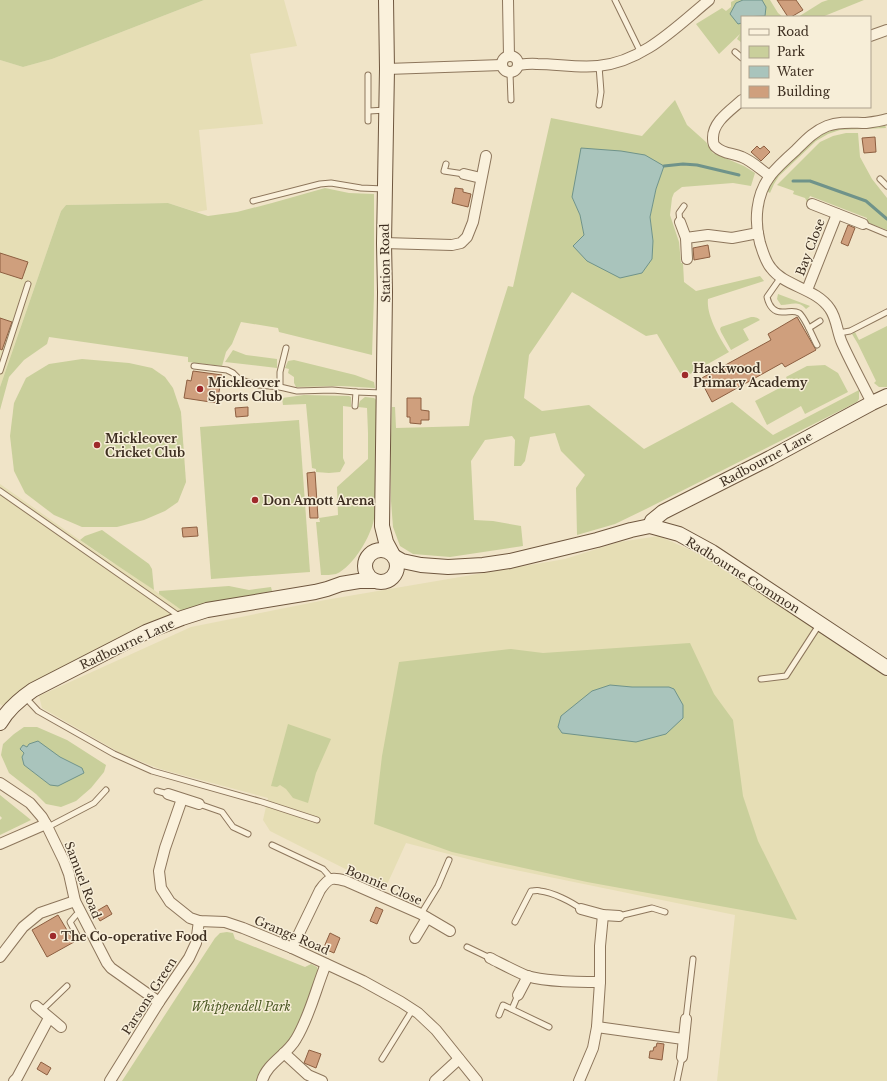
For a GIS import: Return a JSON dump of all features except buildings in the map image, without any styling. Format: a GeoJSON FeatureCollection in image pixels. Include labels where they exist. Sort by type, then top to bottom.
{"type":"FeatureCollection","features":[{"type":"Feature","properties":{"kind":"main road","name":"Station Road"},"geometry":{"type":"LineString","coordinates":[[368,556],[378,541],[382,526],[387,69],[386,0]]}},
{"type":"Feature","properties":{"kind":"main road","name":"Radbourne Lane"},"geometry":{"type":"LineString","coordinates":[[650,526],[652,521],[663,512],[770,458],[887,396]]}},
{"type":"Feature","properties":{"kind":"main road","name":"Station Road"},"geometry":{"type":"LineString","coordinates":[[382,526],[386,542],[394,556]]}},
{"type":"Feature","properties":{"kind":"main road","name":"Radbourne Common"},"geometry":{"type":"LineString","coordinates":[[394,556],[402,561],[421,565],[448,567],[510,561],[650,526],[679,534],[712,552],[887,668]]}},
{"type":"Feature","properties":{"kind":"main road"},"geometry":{"type":"LineString","coordinates":[[379,550],[384,550],[394,556],[397,561],[397,570],[392,578],[384,582],[375,581],[370,578],[365,569],[365,563],[368,556],[374,551],[379,550]]}},
{"type":"Feature","properties":{"kind":"main road","name":"Radbourne Lane"},"geometry":{"type":"LineString","coordinates":[[341,584],[356,572],[368,556]]}},
{"type":"Feature","properties":{"kind":"main road","name":"Radbourne Common"},"geometry":{"type":"LineString","coordinates":[[392,578],[421,565]]}},
{"type":"Feature","properties":{"kind":"main road","name":"Radbourne Lane"},"geometry":{"type":"LineString","coordinates":[[0,723],[8,710],[24,696],[146,632],[182,618],[207,610],[315,592],[341,584],[359,581],[375,581]]}},
{"type":"Feature","properties":{"kind":"street"},"geometry":{"type":"LineString","coordinates":[[508,0],[510,56]]}},
{"type":"Feature","properties":{"kind":"street"},"geometry":{"type":"LineString","coordinates":[[518,65],[536,64],[598,66],[617,62],[641,52],[664,37],[709,0]]}},
{"type":"Feature","properties":{"kind":"street"},"geometry":{"type":"LineString","coordinates":[[871,36],[887,30]]}},
{"type":"Feature","properties":{"kind":"street"},"geometry":{"type":"LineString","coordinates":[[510,56],[515,57],[518,62],[515,71],[510,73],[503,70],[502,65],[504,59],[510,56]]}},
{"type":"Feature","properties":{"kind":"street"},"geometry":{"type":"LineString","coordinates":[[387,69],[502,65]]}},
{"type":"Feature","properties":{"kind":"street"},"geometry":{"type":"LineString","coordinates":[[741,101],[716,126],[713,133],[713,144],[716,148],[723,152],[742,157],[770,176]]}},
{"type":"Feature","properties":{"kind":"street"},"geometry":{"type":"LineString","coordinates":[[872,403],[841,341],[835,317],[830,308],[824,301],[807,290],[781,277],[771,269],[765,259],[758,233],[758,204],[761,192],[770,176],[814,133],[836,123],[887,120]]}},
{"type":"Feature","properties":{"kind":"street"},"geometry":{"type":"LineString","coordinates":[[384,243],[452,245],[461,243],[468,237],[473,222],[486,156]]}},
{"type":"Feature","properties":{"kind":"street"},"geometry":{"type":"LineString","coordinates":[[464,174],[482,178]]}},
{"type":"Feature","properties":{"kind":"street","name":"Bay Close"},"geometry":{"type":"LineString","coordinates":[[812,204],[863,224]]}},
{"type":"Feature","properties":{"kind":"street","name":"Bay Close"},"geometry":{"type":"LineString","coordinates":[[807,290],[837,214]]}},
{"type":"Feature","properties":{"kind":"street"},"geometry":{"type":"LineString","coordinates":[[680,222],[686,238],[687,259]]}},
{"type":"Feature","properties":{"kind":"street"},"geometry":{"type":"LineString","coordinates":[[686,238],[708,235],[732,238],[758,233]]}},
{"type":"Feature","properties":{"kind":"street","name":"Samuel Road"},"geometry":{"type":"LineString","coordinates":[[0,784],[30,803],[47,825],[69,874],[75,901],[101,953],[111,968],[159,1002]]}},
{"type":"Feature","properties":{"kind":"street"},"geometry":{"type":"LineString","coordinates":[[168,794],[199,804]]}},
{"type":"Feature","properties":{"kind":"street","name":"Grange Road"},"geometry":{"type":"LineString","coordinates":[[182,799],[165,848],[159,871],[161,888],[170,902],[190,918],[199,921],[225,922],[292,948],[363,981],[413,1009],[436,1030],[477,1081]]}},
{"type":"Feature","properties":{"kind":"street"},"geometry":{"type":"LineString","coordinates":[[0,844],[47,825]]}},
{"type":"Feature","properties":{"kind":"street","name":"Bonnie Close"},"geometry":{"type":"LineString","coordinates":[[292,948],[320,890],[324,883],[331,878],[346,881],[424,916],[450,931]]}},
{"type":"Feature","properties":{"kind":"street"},"geometry":{"type":"LineString","coordinates":[[0,957],[23,926],[40,913],[75,901]]}},
{"type":"Feature","properties":{"kind":"street"},"geometry":{"type":"LineString","coordinates":[[581,909],[604,915],[618,916]]}},
{"type":"Feature","properties":{"kind":"street"},"geometry":{"type":"LineString","coordinates":[[579,1081],[593,1048],[597,1027],[600,982],[600,946],[604,915]]}},
{"type":"Feature","properties":{"kind":"street","name":"Bonnie Close"},"geometry":{"type":"LineString","coordinates":[[415,938],[424,916]]}},
{"type":"Feature","properties":{"kind":"street","name":"Parsons Green"},"geometry":{"type":"LineString","coordinates":[[110,1081],[159,1002],[189,958],[196,943],[199,921]]}},
{"type":"Feature","properties":{"kind":"street"},"geometry":{"type":"LineString","coordinates":[[490,958],[528,976],[553,980],[600,982]]}},
{"type":"Feature","properties":{"kind":"street"},"geometry":{"type":"LineString","coordinates":[[262,1081],[271,1064],[290,1048],[296,1039],[303,1026],[326,964]]}},
{"type":"Feature","properties":{"kind":"street"},"geometry":{"type":"LineString","coordinates":[[518,995],[528,976]]}},
{"type":"Feature","properties":{"kind":"street"},"geometry":{"type":"LineString","coordinates":[[39,1008],[61,1027]]}},
{"type":"Feature","properties":{"kind":"street"},"geometry":{"type":"LineString","coordinates":[[18,1080],[49,1018]]}},
{"type":"Feature","properties":{"kind":"street"},"geometry":{"type":"LineString","coordinates":[[682,1057],[686,1019]]}},
{"type":"Feature","properties":{"kind":"street"},"geometry":{"type":"LineString","coordinates":[[597,1027],[683,1039]]}},
{"type":"Feature","properties":{"kind":"street"},"geometry":{"type":"LineString","coordinates":[[284,1054],[308,1075],[322,1081]]}},
{"type":"Feature","properties":{"kind":"street"},"geometry":{"type":"LineString","coordinates":[[435,1081],[459,1059]]}},
{"type":"Feature","properties":{"kind":"lane"},"geometry":{"type":"LineString","coordinates":[[615,0],[641,52]]}},
{"type":"Feature","properties":{"kind":"lane"},"geometry":{"type":"LineString","coordinates":[[735,52],[741,57]]}},
{"type":"Feature","properties":{"kind":"lane"},"geometry":{"type":"LineString","coordinates":[[598,66],[601,92],[600,105]]}},
{"type":"Feature","properties":{"kind":"lane"},"geometry":{"type":"LineString","coordinates":[[510,73],[511,100]]}},
{"type":"Feature","properties":{"kind":"lane"},"geometry":{"type":"LineString","coordinates":[[368,75],[368,122]]}},
{"type":"Feature","properties":{"kind":"lane"},"geometry":{"type":"LineString","coordinates":[[368,111],[386,110]]}},
{"type":"Feature","properties":{"kind":"lane"},"geometry":{"type":"LineString","coordinates":[[446,164],[444,171],[464,174]]}},
{"type":"Feature","properties":{"kind":"lane"},"geometry":{"type":"LineString","coordinates":[[880,179],[887,186]]}},
{"type":"Feature","properties":{"kind":"lane"},"geometry":{"type":"LineString","coordinates":[[253,201],[325,183],[361,188],[385,188]]}},
{"type":"Feature","properties":{"kind":"lane"},"geometry":{"type":"LineString","coordinates":[[680,222],[679,214],[684,206]]}},
{"type":"Feature","properties":{"kind":"lane","name":"Bay Close"},"geometry":{"type":"LineString","coordinates":[[863,224],[887,234]]}},
{"type":"Feature","properties":{"kind":"lane"},"geometry":{"type":"LineString","coordinates":[[781,277],[767,297],[768,304],[775,310],[782,313],[792,311],[800,314],[817,345]]}},
{"type":"Feature","properties":{"kind":"lane"},"geometry":{"type":"LineString","coordinates":[[0,371],[28,284]]}},
{"type":"Feature","properties":{"kind":"lane"},"geometry":{"type":"LineString","coordinates":[[839,333],[850,331],[887,312]]}},
{"type":"Feature","properties":{"kind":"lane"},"geometry":{"type":"LineString","coordinates":[[809,328],[820,321]]}},
{"type":"Feature","properties":{"kind":"lane"},"geometry":{"type":"LineString","coordinates":[[280,387],[280,372],[286,348]]}},
{"type":"Feature","properties":{"kind":"lane"},"geometry":{"type":"LineString","coordinates":[[194,366],[226,370],[233,373],[240,380],[258,385],[280,387],[297,391],[332,390],[384,393]]}},
{"type":"Feature","properties":{"kind":"lane"},"geometry":{"type":"LineString","coordinates":[[355,406],[356,392]]}},
{"type":"Feature","properties":{"kind":"lane"},"geometry":{"type":"LineString","coordinates":[[0,491],[182,618]]}},
{"type":"Feature","properties":{"kind":"lane"},"geometry":{"type":"LineString","coordinates":[[761,679],[786,676],[820,624]]}},
{"type":"Feature","properties":{"kind":"lane"},"geometry":{"type":"LineString","coordinates":[[24,696],[38,711],[114,754],[152,772],[262,802],[317,820]]}},
{"type":"Feature","properties":{"kind":"lane"},"geometry":{"type":"LineString","coordinates":[[47,825],[94,803],[106,790]]}},
{"type":"Feature","properties":{"kind":"lane"},"geometry":{"type":"LineString","coordinates":[[157,791],[168,794]]}},
{"type":"Feature","properties":{"kind":"lane"},"geometry":{"type":"LineString","coordinates":[[199,804],[222,812],[233,826],[248,834]]}},
{"type":"Feature","properties":{"kind":"lane","name":"Bonnie Close"},"geometry":{"type":"LineString","coordinates":[[272,845],[324,869],[331,878]]}},
{"type":"Feature","properties":{"kind":"lane"},"geometry":{"type":"LineString","coordinates":[[424,916],[449,860]]}},
{"type":"Feature","properties":{"kind":"lane"},"geometry":{"type":"LineString","coordinates":[[515,922],[531,891],[540,890],[560,897],[581,909]]}},
{"type":"Feature","properties":{"kind":"lane"},"geometry":{"type":"LineString","coordinates":[[618,916],[652,908],[665,912]]}},
{"type":"Feature","properties":{"kind":"lane"},"geometry":{"type":"LineString","coordinates":[[78,937],[70,922],[80,912]]}},
{"type":"Feature","properties":{"kind":"lane"},"geometry":{"type":"LineString","coordinates":[[466,947],[490,958]]}},
{"type":"Feature","properties":{"kind":"lane"},"geometry":{"type":"LineString","coordinates":[[686,1019],[693,959]]}},
{"type":"Feature","properties":{"kind":"lane"},"geometry":{"type":"LineString","coordinates":[[39,1008],[67,986]]}},
{"type":"Feature","properties":{"kind":"lane"},"geometry":{"type":"LineString","coordinates":[[512,1009],[518,995]]}},
{"type":"Feature","properties":{"kind":"lane"},"geometry":{"type":"LineString","coordinates":[[499,1015],[503,1006],[550,1027]]}},
{"type":"Feature","properties":{"kind":"lane"},"geometry":{"type":"LineString","coordinates":[[382,1059],[413,1009]]}},
{"type":"Feature","properties":{"kind":"lane"},"geometry":{"type":"LineString","coordinates":[[677,1081],[682,1057]]}},
{"type":"Feature","properties":{"kind":"shaded area"},"geometry":{"type":"Polygon","coordinates":[[[204,0],[284,0],[297,46],[250,54],[263,124],[199,130],[207,210],[197,212],[168,203],[66,205],[61,211],[0,387],[0,60],[23,67],[52,59],[204,0]]]}},
{"type":"Feature","properties":{"kind":"shaded area"},"geometry":{"type":"Polygon","coordinates":[[[0,484],[108,560],[123,568],[180,609],[182,612],[9,710],[0,704],[0,484]]]}},
{"type":"Feature","properties":{"kind":"shaded area"},"geometry":{"type":"Polygon","coordinates":[[[659,536],[710,559],[887,677],[887,1081],[717,1081],[735,915],[491,865],[406,843],[385,889],[270,831],[263,820],[268,798],[160,769],[122,754],[42,708],[39,696],[191,627],[325,600],[565,559],[619,542],[659,536]]]}},
{"type":"Feature","properties":{"kind":"green space"},"geometry":{"type":"Polygon","coordinates":[[[0,0],[204,0],[52,59],[23,67],[0,60],[0,0]]]}},
{"type":"Feature","properties":{"kind":"green space"},"geometry":{"type":"Polygon","coordinates":[[[735,0],[770,0],[778,13],[782,16],[741,16],[741,42],[737,39],[740,34],[719,54],[696,24],[722,8],[726,11],[731,7],[731,2],[735,0]]]}},
{"type":"Feature","properties":{"kind":"green space"},"geometry":{"type":"Polygon","coordinates":[[[828,0],[864,0],[824,16],[800,16],[822,2],[828,0]]]}},
{"type":"Feature","properties":{"kind":"green space"},"geometry":{"type":"Polygon","coordinates":[[[675,100],[687,125],[706,142],[713,153],[744,166],[755,173],[751,186],[733,183],[682,187],[674,193],[670,215],[679,242],[681,263],[683,263],[684,282],[696,291],[760,276],[764,281],[708,299],[711,319],[729,352],[683,378],[657,334],[646,336],[572,292],[529,355],[524,398],[542,411],[589,405],[644,449],[732,402],[773,435],[859,390],[859,399],[857,402],[615,524],[577,535],[576,488],[585,475],[561,451],[555,433],[530,437],[525,461],[521,466],[514,466],[515,440],[512,436],[485,440],[471,461],[474,520],[493,521],[521,526],[523,546],[450,557],[413,554],[400,546],[393,527],[391,501],[392,407],[395,407],[396,428],[469,426],[473,397],[508,286],[513,287],[551,118],[642,136],[675,100]],[[664,166],[572,197],[580,215],[584,235],[573,246],[653,241],[650,217],[656,189],[664,166]]]}},
{"type":"Feature","properties":{"kind":"green space"},"geometry":{"type":"Polygon","coordinates":[[[885,125],[886,128],[840,130],[828,134],[816,141],[779,176],[770,193],[767,191],[776,176],[820,135],[846,127],[885,125]]]}},
{"type":"Feature","properties":{"kind":"green space"},"geometry":{"type":"Polygon","coordinates":[[[846,133],[858,133],[860,157],[872,179],[887,198],[887,230],[866,222],[867,218],[810,196],[807,202],[805,198],[793,194],[794,191],[777,185],[820,142],[833,136],[846,133]]]}},
{"type":"Feature","properties":{"kind":"green space"},"geometry":{"type":"Polygon","coordinates":[[[325,188],[349,193],[374,194],[374,295],[372,355],[279,332],[278,328],[241,322],[232,344],[226,352],[222,366],[188,362],[188,357],[49,337],[47,344],[24,360],[9,377],[0,410],[0,387],[61,211],[66,205],[168,203],[208,216],[237,212],[325,188]]]}},
{"type":"Feature","properties":{"kind":"green space"},"geometry":{"type":"Polygon","coordinates":[[[778,294],[810,306],[806,309],[797,304],[781,305],[777,299],[778,294]]]}},
{"type":"Feature","properties":{"kind":"green space"},"geometry":{"type":"Polygon","coordinates":[[[751,317],[756,317],[760,320],[743,329],[749,340],[731,350],[721,332],[721,327],[751,317]]]}},
{"type":"Feature","properties":{"kind":"green space"},"geometry":{"type":"Polygon","coordinates":[[[887,326],[887,387],[879,387],[874,383],[876,381],[852,334],[855,332],[859,340],[887,326]]]}},
{"type":"Feature","properties":{"kind":"green space"},"geometry":{"type":"Polygon","coordinates":[[[233,350],[246,355],[277,359],[277,368],[225,362],[233,350]]]}},
{"type":"Feature","properties":{"kind":"green space","name":"Mickleover Cricket Club"},"geometry":{"type":"Polygon","coordinates":[[[82,359],[129,363],[152,368],[165,377],[173,388],[181,412],[186,482],[178,502],[165,511],[144,520],[117,527],[82,527],[54,515],[25,493],[14,471],[10,436],[14,403],[26,378],[49,364],[82,359]]]}},
{"type":"Feature","properties":{"kind":"green space"},"geometry":{"type":"Polygon","coordinates":[[[294,360],[355,375],[374,382],[375,388],[342,386],[296,387],[294,377],[288,373],[289,369],[285,368],[288,361],[294,360]]]}},
{"type":"Feature","properties":{"kind":"green space"},"geometry":{"type":"Polygon","coordinates":[[[825,365],[838,373],[848,392],[805,414],[801,406],[767,425],[755,401],[789,383],[786,377],[807,366],[825,365]]]}},
{"type":"Feature","properties":{"kind":"green space"},"geometry":{"type":"Polygon","coordinates":[[[304,395],[351,397],[351,407],[343,406],[343,458],[345,463],[340,472],[316,472],[316,469],[312,468],[306,404],[283,405],[282,398],[304,395]]]}},
{"type":"Feature","properties":{"kind":"green space"},"geometry":{"type":"Polygon","coordinates":[[[365,397],[374,398],[379,402],[379,518],[374,519],[365,542],[349,565],[336,574],[321,575],[316,522],[320,522],[319,518],[338,515],[337,487],[368,459],[367,408],[358,407],[360,401],[365,397]]]}},
{"type":"Feature","properties":{"kind":"green space","name":"Don Amott Arena"},"geometry":{"type":"Polygon","coordinates":[[[299,420],[310,572],[211,579],[200,427],[299,420]]]}},
{"type":"Feature","properties":{"kind":"green space"},"geometry":{"type":"Polygon","coordinates":[[[102,530],[149,564],[152,569],[154,590],[80,540],[85,536],[102,530]]]}},
{"type":"Feature","properties":{"kind":"green space"},"geometry":{"type":"Polygon","coordinates":[[[229,586],[249,590],[271,587],[272,591],[202,605],[182,612],[159,594],[159,591],[229,586]]]}},
{"type":"Feature","properties":{"kind":"green space"},"geometry":{"type":"Polygon","coordinates":[[[690,643],[714,694],[733,720],[743,796],[758,841],[797,920],[587,882],[452,852],[374,824],[382,756],[399,662],[511,649],[543,653],[690,643]]]}},
{"type":"Feature","properties":{"kind":"green space"},"geometry":{"type":"Polygon","coordinates":[[[288,724],[331,739],[316,773],[308,803],[293,798],[286,789],[280,785],[277,787],[271,786],[288,724]]]}},
{"type":"Feature","properties":{"kind":"green space"},"geometry":{"type":"Polygon","coordinates":[[[24,727],[37,727],[67,740],[106,765],[104,772],[91,788],[76,801],[61,807],[46,804],[36,794],[9,773],[1,755],[3,744],[24,727]],[[24,753],[22,757],[24,765],[50,785],[82,768],[60,757],[24,753]]]}},
{"type":"Feature","properties":{"kind":"green space"},"geometry":{"type":"Polygon","coordinates":[[[0,795],[31,820],[0,835],[0,820],[2,818],[0,816],[0,795]]]}},
{"type":"Feature","properties":{"kind":"green space","name":"Whippendell Park"},"geometry":{"type":"Polygon","coordinates":[[[220,933],[233,933],[235,939],[305,967],[311,964],[317,967],[318,971],[306,1005],[290,1042],[265,1064],[258,1081],[122,1081],[215,938],[220,933]]]}},
{"type":"Feature","properties":{"kind":"water"},"geometry":{"type":"Polygon","coordinates":[[[743,0],[762,0],[766,7],[765,16],[741,16],[741,23],[738,24],[730,14],[736,3],[743,0]]]}},
{"type":"Feature","properties":{"kind":"water"},"geometry":{"type":"Polygon","coordinates":[[[581,148],[621,151],[645,155],[664,166],[656,189],[650,217],[653,241],[652,259],[642,273],[620,278],[587,261],[573,246],[584,235],[580,215],[572,197],[581,148]]]}},
{"type":"Feature","properties":{"kind":"water"},"geometry":{"type":"Polygon","coordinates":[[[610,685],[632,687],[669,687],[674,689],[683,705],[683,718],[666,734],[636,742],[562,733],[558,727],[561,716],[592,691],[610,685]]]}},
{"type":"Feature","properties":{"kind":"water"},"geometry":{"type":"Polygon","coordinates":[[[38,741],[60,757],[82,768],[84,773],[58,786],[50,785],[24,765],[22,757],[24,753],[20,749],[23,745],[27,747],[29,744],[38,741]]]}},
{"type":"Feature","properties":{"kind":"waterway"},"geometry":{"type":"LineString","coordinates":[[664,166],[683,164],[697,165],[739,175]]}},
{"type":"Feature","properties":{"kind":"waterway"},"geometry":{"type":"LineString","coordinates":[[793,181],[810,181],[866,201],[887,219]]}},
{"type":"Feature","properties":{"kind":"place","name":"Hackwood Primary Academy"},"geometry":{"type":"Point","coordinates":[685,375]}},
{"type":"Feature","properties":{"kind":"place","name":"Mickleover Sports Club"},"geometry":{"type":"Point","coordinates":[200,389]}},
{"type":"Feature","properties":{"kind":"place","name":"Mickleover Cricket Club"},"geometry":{"type":"Point","coordinates":[97,445]}},
{"type":"Feature","properties":{"kind":"place","name":"Don Amott Arena"},"geometry":{"type":"Point","coordinates":[255,500]}},
{"type":"Feature","properties":{"kind":"place","name":"The Co-operative Food"},"geometry":{"type":"Point","coordinates":[53,936]}}]}
